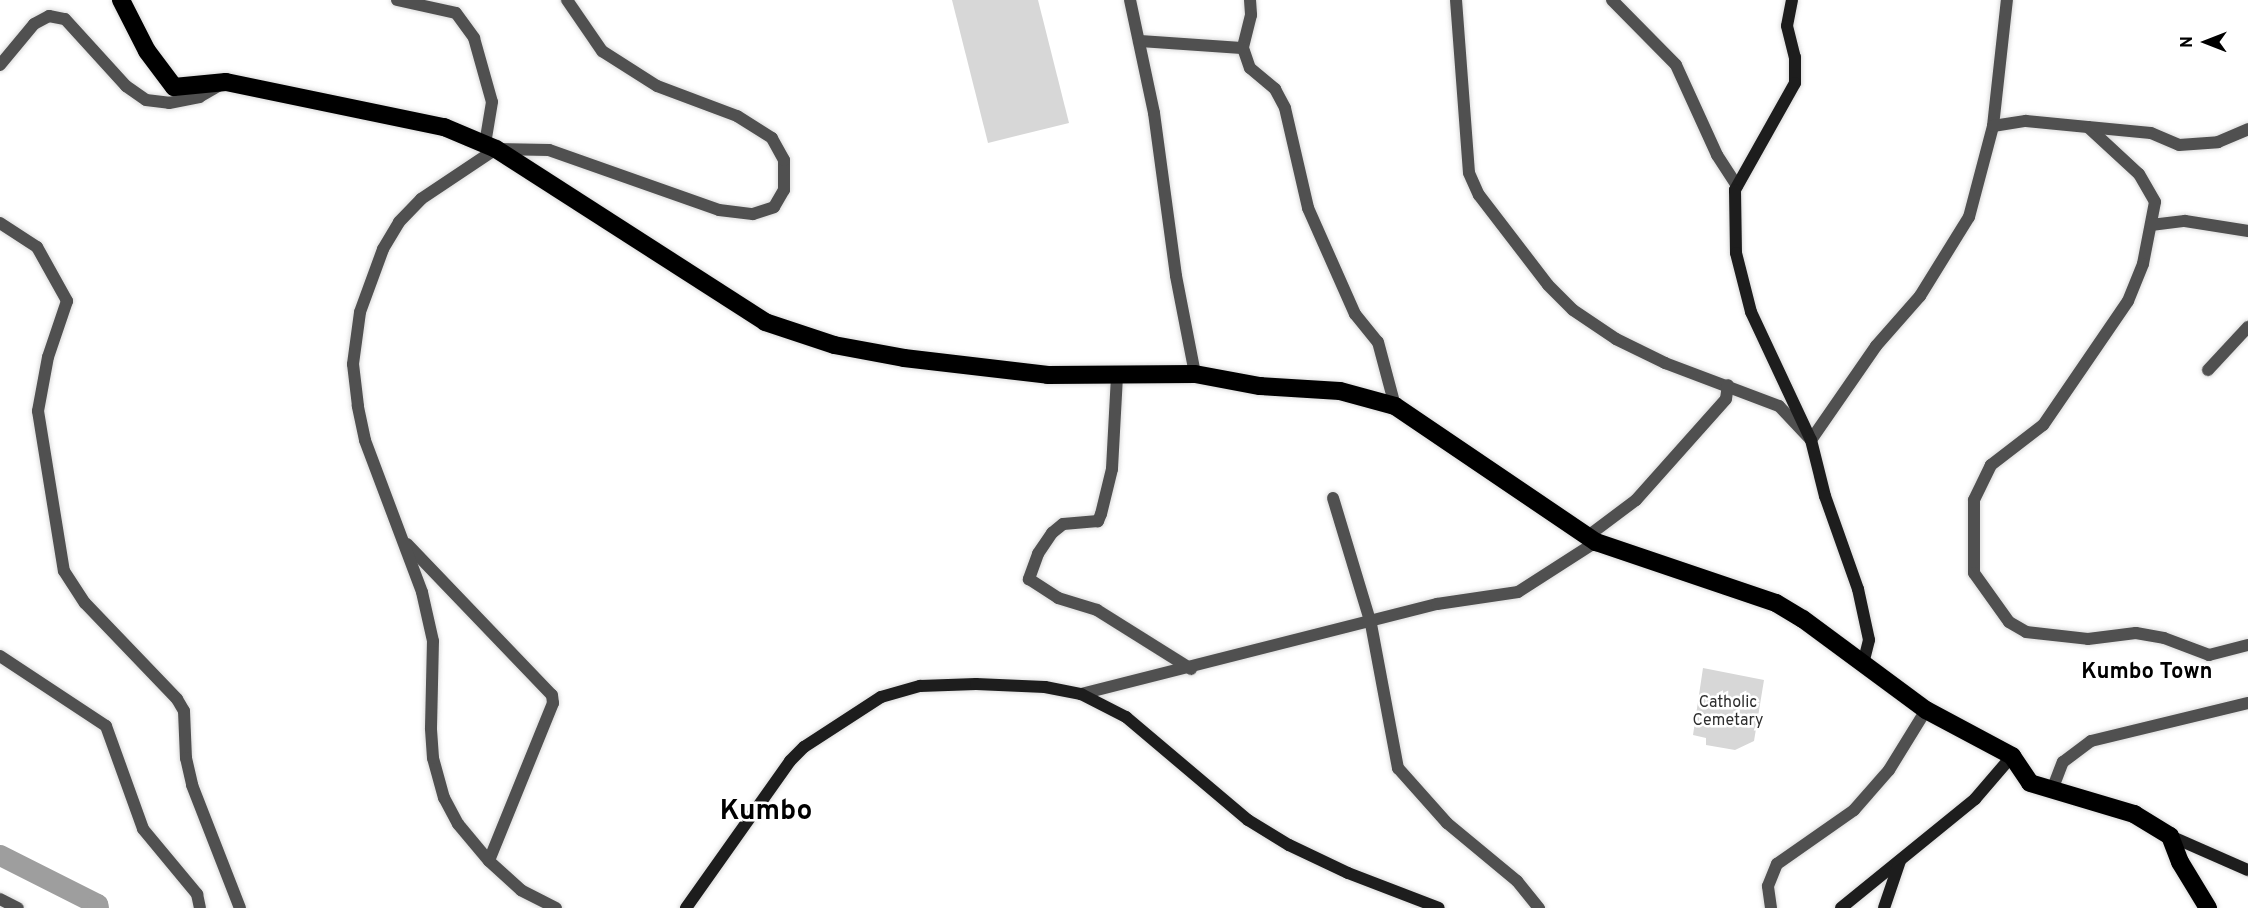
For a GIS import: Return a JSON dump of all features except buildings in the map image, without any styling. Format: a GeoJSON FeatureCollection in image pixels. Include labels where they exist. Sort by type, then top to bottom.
{"type":"FeatureCollection","features":[{"type":"Feature","properties":{"kind":"highway"},"geometry":{"type":"LineString","coordinates":[[121,0],[147,51],[174,87],[226,82],[444,127],[491,146],[765,322],[834,345],[904,358],[1048,375],[1195,374],[1260,386],[1340,391],[1395,406],[1592,539],[1776,603],[1864,660],[1926,710],[2012,756],[2030,783],[2134,814],[2170,836],[2180,862],[2208,908]]}},
{"type":"Feature","properties":{"kind":"main road"},"geometry":{"type":"LineString","coordinates":[[1792,0],[1786,26],[1795,57],[1795,83],[1737,186],[1736,253],[1742,284],[1811,440],[1825,496],[1858,589],[1869,640],[1864,660]]}},
{"type":"Feature","properties":{"kind":"main road"},"geometry":{"type":"LineString","coordinates":[[686,908],[790,761],[846,717],[882,697],[920,686],[976,684],[1045,687],[1081,694],[1126,717],[1248,820],[1289,845],[1348,873],[1439,908]]}},
{"type":"Feature","properties":{"kind":"main road"},"geometry":{"type":"LineString","coordinates":[[1841,908],[1975,799],[2012,756]]}},
{"type":"Feature","properties":{"kind":"main road"},"geometry":{"type":"LineString","coordinates":[[2170,836],[2248,870]]}},
{"type":"Feature","properties":{"kind":"main road"},"geometry":{"type":"LineString","coordinates":[[1884,908],[1901,859]]}},
{"type":"Feature","properties":{"kind":"street"},"geometry":{"type":"LineString","coordinates":[[397,0],[456,13],[474,38],[492,102],[491,146]]}},
{"type":"Feature","properties":{"kind":"street"},"geometry":{"type":"LineString","coordinates":[[556,908],[521,890],[489,861],[458,824],[444,798],[431,728],[433,641],[422,592],[365,440],[353,364],[356,329],[383,249],[399,222],[421,198],[491,146],[549,150],[719,210],[753,214],[774,207],[784,190],[784,160],[771,138],[737,116],[657,86],[603,51],[567,0]]}},
{"type":"Feature","properties":{"kind":"street"},"geometry":{"type":"LineString","coordinates":[[1130,0],[1139,41],[1195,374]]}},
{"type":"Feature","properties":{"kind":"street"},"geometry":{"type":"LineString","coordinates":[[1250,0],[1251,15],[1243,48],[1250,68],[1275,89],[1285,108],[1308,208],[1355,314],[1378,342],[1395,406]]}},
{"type":"Feature","properties":{"kind":"street"},"geometry":{"type":"LineString","coordinates":[[1456,0],[1465,147],[1469,173],[1479,195],[1548,285],[1574,310],[1616,339],[1665,363],[1779,406],[1811,440],[1876,346],[1920,296],[1943,263],[1969,217],[1993,126],[2007,0]]}},
{"type":"Feature","properties":{"kind":"street"},"geometry":{"type":"LineString","coordinates":[[1612,0],[1676,65],[1717,155],[1737,186]]}},
{"type":"Feature","properties":{"kind":"street"},"geometry":{"type":"LineString","coordinates":[[0,66],[34,24],[49,16],[65,19],[111,72],[146,100],[170,103],[199,97],[226,82]]}},
{"type":"Feature","properties":{"kind":"street"},"geometry":{"type":"LineString","coordinates":[[1139,41],[1243,48]]}},
{"type":"Feature","properties":{"kind":"street"},"geometry":{"type":"LineString","coordinates":[[1993,126],[2026,121],[2088,127],[2151,134],[2179,145],[2218,142],[2248,129]]}},
{"type":"Feature","properties":{"kind":"street"},"geometry":{"type":"LineString","coordinates":[[2088,127],[2139,174],[2155,201],[2143,264],[2128,301],[2082,374],[2043,425],[1991,465],[1974,500],[1974,573],[2009,622],[2026,632],[2088,639],[2136,633],[2164,638],[2210,655],[2248,645]]}},
{"type":"Feature","properties":{"kind":"street"},"geometry":{"type":"LineString","coordinates":[[2151,225],[2185,221],[2248,231]]}},
{"type":"Feature","properties":{"kind":"street"},"geometry":{"type":"LineString","coordinates":[[0,224],[37,247],[67,301],[48,357],[38,411],[64,571],[85,603],[177,699],[183,711],[192,784],[240,908]]}},
{"type":"Feature","properties":{"kind":"street"},"geometry":{"type":"LineString","coordinates":[[2208,369],[2248,327]]}},
{"type":"Feature","properties":{"kind":"street"},"geometry":{"type":"LineString","coordinates":[[1117,376],[1112,469],[1098,521],[1063,524],[1052,533],[1038,554],[1029,579],[1058,598],[1097,610],[1191,669]]}},
{"type":"Feature","properties":{"kind":"street"},"geometry":{"type":"LineString","coordinates":[[1081,694],[1371,624],[1437,604],[1518,592],[1592,539],[1636,500],[1726,399],[1728,385]]}},
{"type":"Feature","properties":{"kind":"street"},"geometry":{"type":"LineString","coordinates":[[1334,498],[1371,624],[1398,768],[1447,823],[1516,880],[1539,908]]}},
{"type":"Feature","properties":{"kind":"street"},"geometry":{"type":"LineString","coordinates":[[403,539],[552,695],[553,703],[489,861]]}},
{"type":"Feature","properties":{"kind":"street"},"geometry":{"type":"LineString","coordinates":[[0,656],[106,726],[143,829],[197,894],[200,908]]}},
{"type":"Feature","properties":{"kind":"street"},"geometry":{"type":"LineString","coordinates":[[2052,790],[2062,762],[2091,741],[2248,703]]}},
{"type":"Feature","properties":{"kind":"street"},"geometry":{"type":"LineString","coordinates":[[1771,908],[1768,886],[1777,864],[1854,810],[1889,770],[1926,710]]}},
{"type":"Feature","properties":{"kind":"street"},"geometry":{"type":"LineString","coordinates":[[0,898],[18,908]]}},
{"type":"Feature","properties":{"kind":"green space"},"geometry":{"type":"Polygon","coordinates":[[[952,0],[1038,0],[1069,123],[988,143],[952,0]]]}},
{"type":"Feature","properties":{"kind":"green space","name":"Catholic Cemetary"},"geometry":{"type":"Polygon","coordinates":[[[1703,668],[1764,680],[1754,741],[1735,750],[1706,745],[1706,738],[1693,735],[1703,668]]]}},
{"type":"Feature","properties":{"kind":"waterway"},"geometry":{"type":"LineString","coordinates":[[0,855],[97,904],[98,908]]}},
{"type":"Feature","properties":{"kind":"district","name":"Kumbo Town"},"geometry":{"type":"Point","coordinates":[2147,673]}},
{"type":"Feature","properties":{"kind":"district","name":"Kumbo"},"geometry":{"type":"Point","coordinates":[766,812]}}]}
